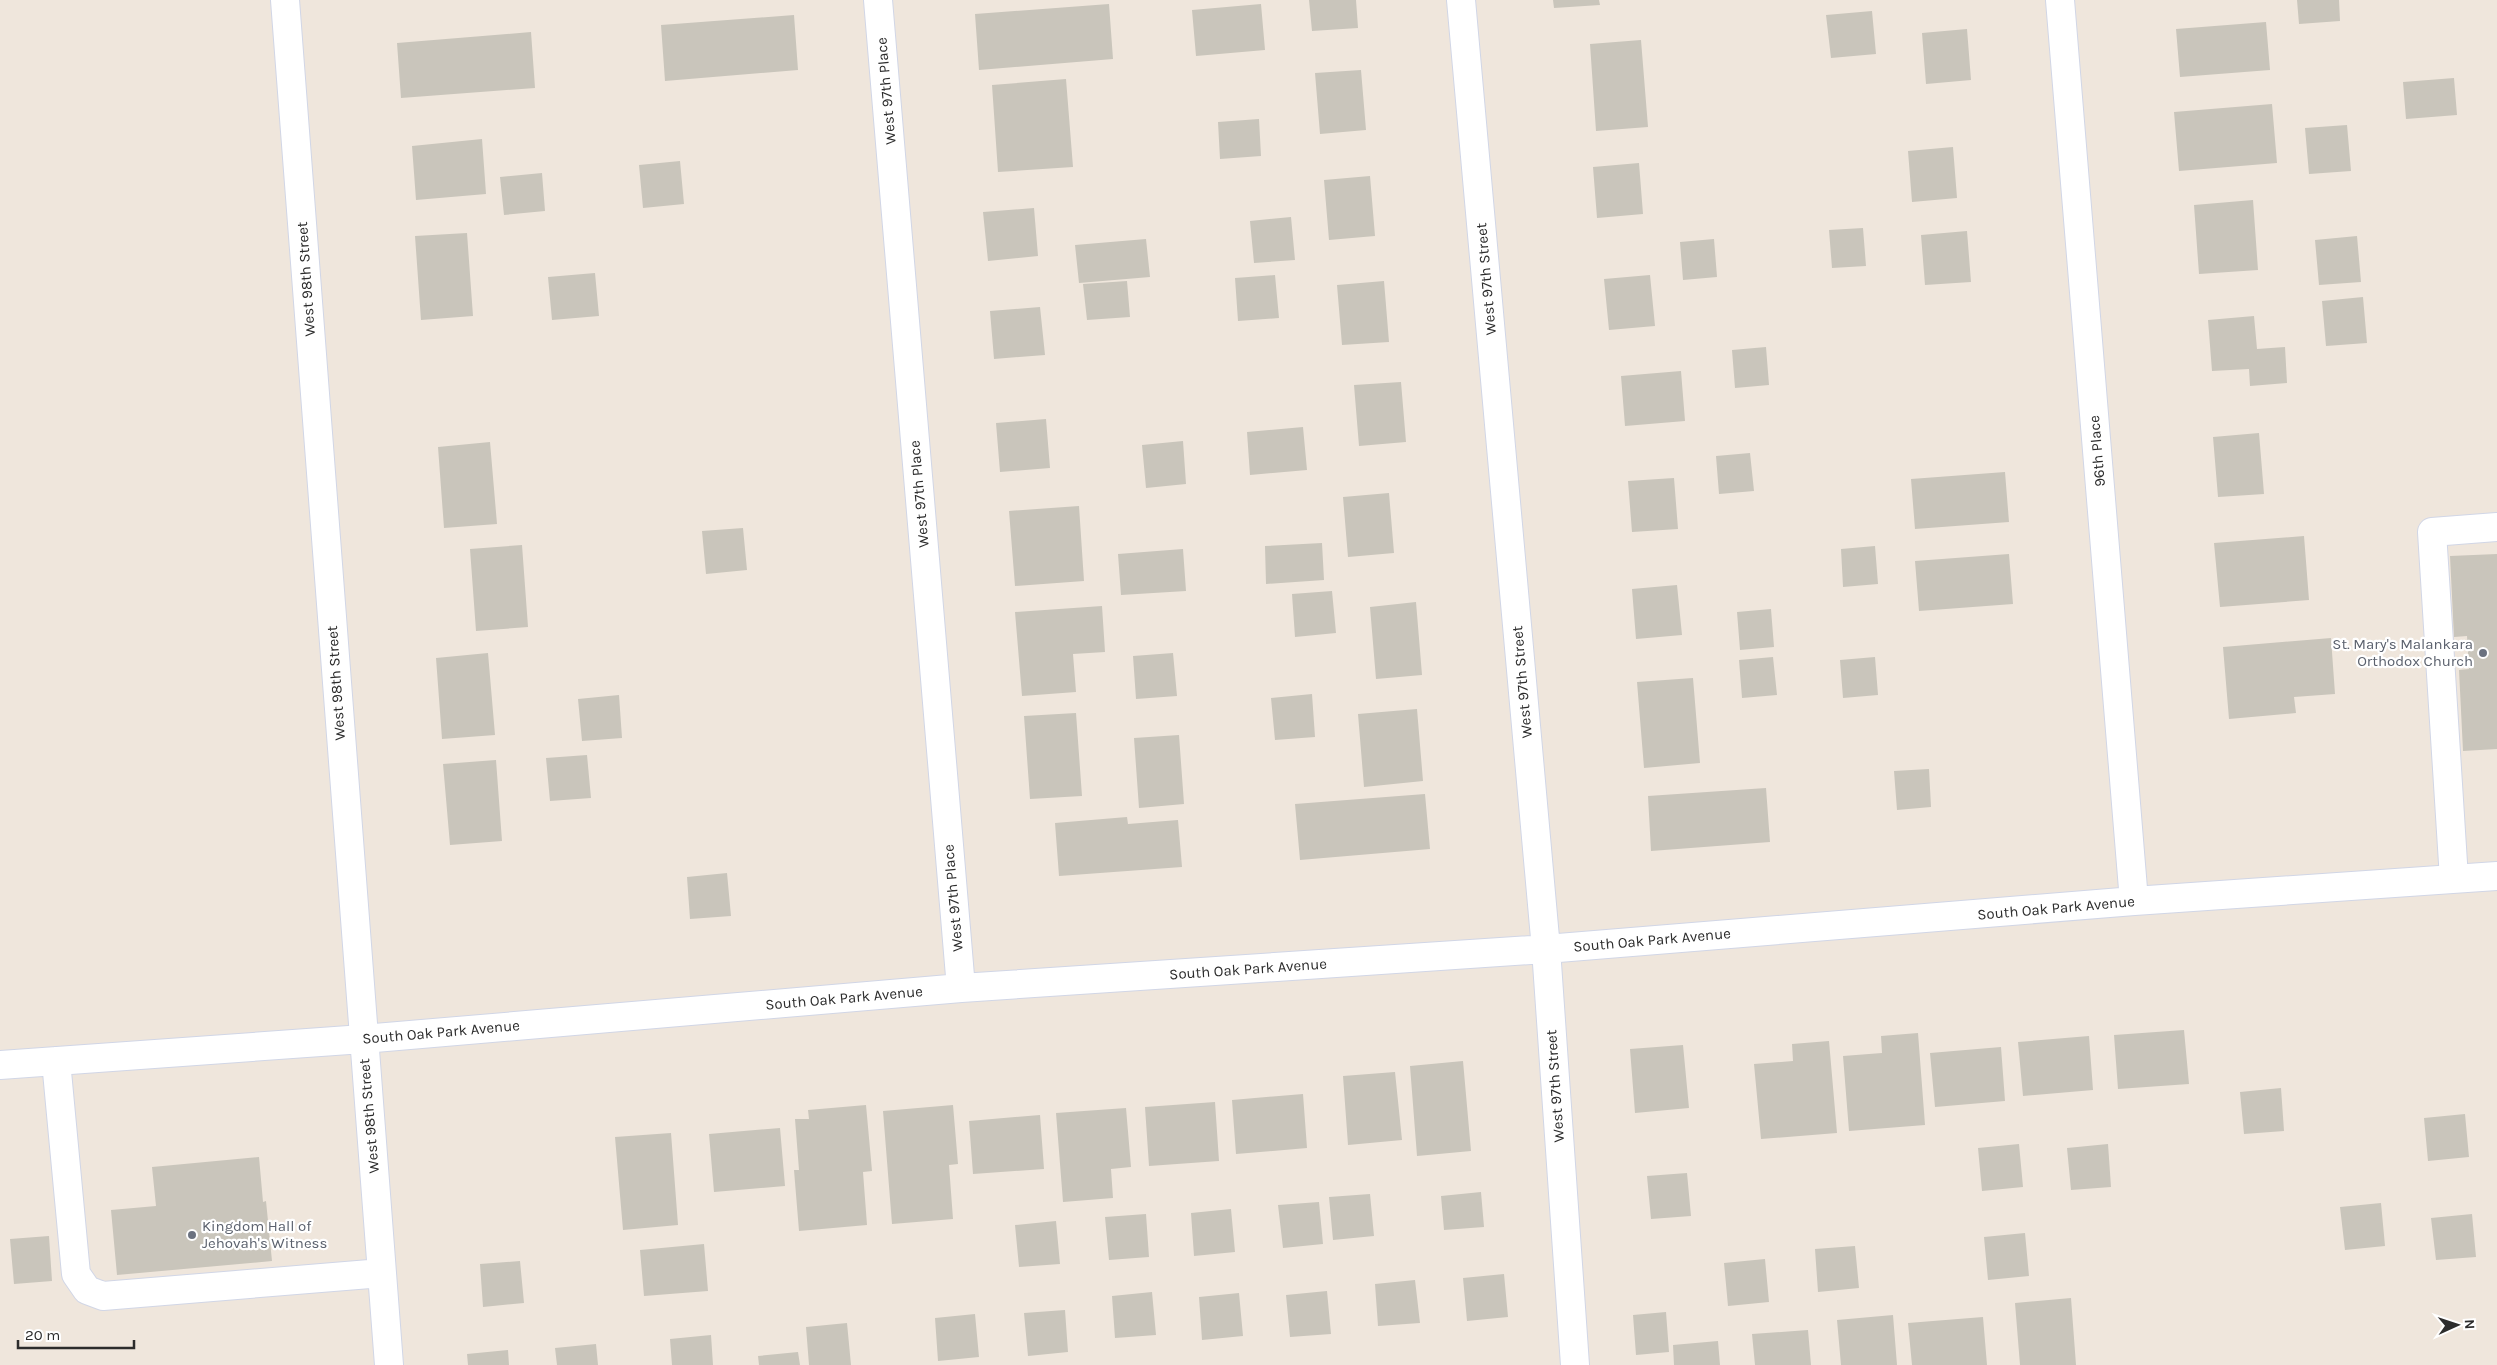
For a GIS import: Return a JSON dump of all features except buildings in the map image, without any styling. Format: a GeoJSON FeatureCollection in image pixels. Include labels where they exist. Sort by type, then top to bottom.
{"type":"FeatureCollection","features":[{"type":"Feature","properties":{"kind":"street","name":"West 98th Street"},"geometry":{"type":"LineString","coordinates":[[285,0],[363,1038],[390,1365]]}},
{"type":"Feature","properties":{"kind":"street","name":"West 97th Place"},"geometry":{"type":"LineString","coordinates":[[878,0],[961,988]]}},
{"type":"Feature","properties":{"kind":"street","name":"West 97th Street"},"geometry":{"type":"LineString","coordinates":[[1461,0],[1546,949],[1574,1365]]}},
{"type":"Feature","properties":{"kind":"street","name":"96th Place"},"geometry":{"type":"LineString","coordinates":[[2060,0],[2134,901]]}},
{"type":"Feature","properties":{"kind":"street"},"geometry":{"type":"LineString","coordinates":[[2454,878],[2432,532],[2497,527]]}},
{"type":"Feature","properties":{"kind":"street","name":"South Oak Park Avenue"},"geometry":{"type":"LineString","coordinates":[[0,1065],[363,1038],[961,988],[1546,949],[2134,901],[2497,876]]}},
{"type":"Feature","properties":{"kind":"street"},"geometry":{"type":"LineString","coordinates":[[56,1061],[76,1274],[86,1290],[103,1296],[382,1273]]}},
{"type":"Feature","properties":{"kind":"place","name":"St. Mary's Malankara Orthodox Church"},"geometry":{"type":"Point","coordinates":[2483,653]}},
{"type":"Feature","properties":{"kind":"place","name":"Kingdom Hall of Jehovah's Witness"},"geometry":{"type":"Point","coordinates":[192,1235]}}]}
